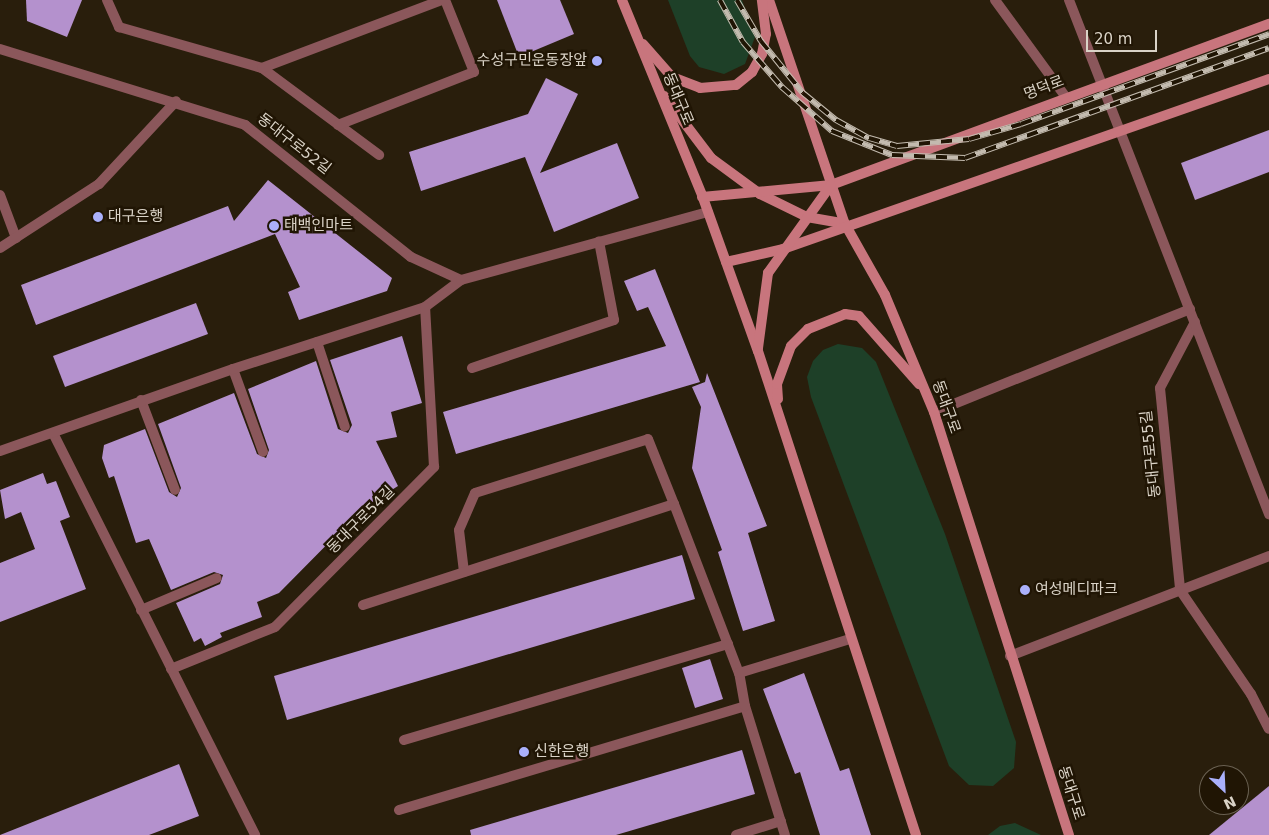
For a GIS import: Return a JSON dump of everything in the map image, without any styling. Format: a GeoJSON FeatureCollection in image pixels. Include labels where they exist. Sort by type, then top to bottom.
{"type":"FeatureCollection","features":[{"type":"Feature","properties":{"kind":"main road","name":"동대구로"},"geometry":{"type":"LineString","coordinates":[[622,0],[708,212],[758,351],[850,639],[916,835]]}},
{"type":"Feature","properties":{"kind":"main road"},"geometry":{"type":"LineString","coordinates":[[637,38],[672,77],[700,88],[736,84],[752,72],[762,54],[766,34],[762,0]]}},
{"type":"Feature","properties":{"kind":"main road","name":"동대구로"},"geometry":{"type":"LineString","coordinates":[[769,0],[831,185],[846,224],[884,295],[934,412],[1010,656],[1069,835]]}},
{"type":"Feature","properties":{"kind":"main road","name":"명덕로"},"geometry":{"type":"LineString","coordinates":[[702,197],[760,194],[831,185],[1100,83],[1269,24]]}},
{"type":"Feature","properties":{"kind":"main road"},"geometry":{"type":"LineString","coordinates":[[726,262],[783,249],[846,224],[1269,79]]}},
{"type":"Feature","properties":{"kind":"main road"},"geometry":{"type":"LineString","coordinates":[[655,83],[711,158],[760,194],[807,216],[846,224]]}},
{"type":"Feature","properties":{"kind":"main road"},"geometry":{"type":"LineString","coordinates":[[758,351],[768,273],[783,249],[831,185]]}},
{"type":"Feature","properties":{"kind":"main road"},"geometry":{"type":"LineString","coordinates":[[778,413],[777,384],[791,346],[808,329],[845,314],[859,316],[924,391]]}},
{"type":"Feature","properties":{"kind":"street"},"geometry":{"type":"LineString","coordinates":[[107,0],[119,28],[262,68],[379,155]]}},
{"type":"Feature","properties":{"kind":"street"},"geometry":{"type":"LineString","coordinates":[[262,68],[443,0],[474,72],[338,125]]}},
{"type":"Feature","properties":{"kind":"street"},"geometry":{"type":"LineString","coordinates":[[995,0],[1065,96]]}},
{"type":"Feature","properties":{"kind":"street"},"geometry":{"type":"LineString","coordinates":[[1069,0],[1100,83],[1122,129],[1269,514]]}},
{"type":"Feature","properties":{"kind":"street","name":"동대구로52길"},"geometry":{"type":"LineString","coordinates":[[0,49],[176,101],[245,125],[412,257],[461,280]]}},
{"type":"Feature","properties":{"kind":"street"},"geometry":{"type":"LineString","coordinates":[[0,248],[99,184],[176,101]]}},
{"type":"Feature","properties":{"kind":"street"},"geometry":{"type":"LineString","coordinates":[[0,195],[16,238]]}},
{"type":"Feature","properties":{"kind":"street"},"geometry":{"type":"LineString","coordinates":[[0,451],[232,369],[425,307],[461,280],[708,212]]}},
{"type":"Feature","properties":{"kind":"street"},"geometry":{"type":"LineString","coordinates":[[472,368],[614,320],[599,241]]}},
{"type":"Feature","properties":{"kind":"street","name":"동대구로54길"},"geometry":{"type":"LineString","coordinates":[[171,669],[275,627],[434,467],[425,307]]}},
{"type":"Feature","properties":{"kind":"street"},"geometry":{"type":"LineString","coordinates":[[934,412],[1190,309]]}},
{"type":"Feature","properties":{"kind":"street","name":"동대구로55길"},"geometry":{"type":"LineString","coordinates":[[1195,322],[1160,388],[1180,590],[1251,694],[1269,730]]}},
{"type":"Feature","properties":{"kind":"street"},"geometry":{"type":"LineString","coordinates":[[317,342],[345,427]]}},
{"type":"Feature","properties":{"kind":"street"},"geometry":{"type":"LineString","coordinates":[[232,369],[263,452]]}},
{"type":"Feature","properties":{"kind":"street"},"geometry":{"type":"LineString","coordinates":[[141,400],[175,490]]}},
{"type":"Feature","properties":{"kind":"street"},"geometry":{"type":"LineString","coordinates":[[53,433],[255,835]]}},
{"type":"Feature","properties":{"kind":"street"},"geometry":{"type":"LineString","coordinates":[[464,572],[459,530],[475,493],[648,439],[739,673],[745,706],[785,835]]}},
{"type":"Feature","properties":{"kind":"street"},"geometry":{"type":"LineString","coordinates":[[363,605],[674,504]]}},
{"type":"Feature","properties":{"kind":"street"},"geometry":{"type":"LineString","coordinates":[[1010,656],[1269,556]]}},
{"type":"Feature","properties":{"kind":"street"},"geometry":{"type":"LineString","coordinates":[[141,610],[217,578]]}},
{"type":"Feature","properties":{"kind":"street"},"geometry":{"type":"LineString","coordinates":[[739,673],[850,639]]}},
{"type":"Feature","properties":{"kind":"street"},"geometry":{"type":"LineString","coordinates":[[404,740],[728,644]]}},
{"type":"Feature","properties":{"kind":"street"},"geometry":{"type":"LineString","coordinates":[[399,810],[745,706]]}},
{"type":"Feature","properties":{"kind":"street"},"geometry":{"type":"LineString","coordinates":[[736,835],[780,821]]}},
{"type":"Feature","properties":{"kind":"green space"},"geometry":{"type":"Polygon","coordinates":[[[668,0],[742,0],[755,37],[745,64],[724,74],[699,67],[690,56],[668,0]]]}},
{"type":"Feature","properties":{"kind":"green space"},"geometry":{"type":"Polygon","coordinates":[[[838,344],[862,348],[876,362],[945,534],[1016,742],[1014,768],[993,786],[969,785],[949,766],[811,397],[807,377],[813,361],[823,350],[838,344]]]}},
{"type":"Feature","properties":{"kind":"green space"},"geometry":{"type":"Polygon","coordinates":[[[1015,823],[1041,835],[988,835],[1000,826],[1015,823]]]}},
{"type":"Feature","properties":{"kind":"building"},"geometry":{"type":"Polygon","coordinates":[[[26,0],[82,0],[67,37],[27,21],[26,0]]]}},
{"type":"Feature","properties":{"kind":"building"},"geometry":{"type":"Polygon","coordinates":[[[497,0],[560,0],[574,34],[519,57],[497,0]]]}},
{"type":"Feature","properties":{"kind":"building"},"geometry":{"type":"Polygon","coordinates":[[[546,78],[578,94],[540,173],[617,143],[639,198],[554,232],[525,157],[421,191],[409,152],[528,114],[546,78]]]}},
{"type":"Feature","properties":{"kind":"building"},"geometry":{"type":"Polygon","coordinates":[[[1269,130],[1269,172],[1195,200],[1181,163],[1269,130]]]}},
{"type":"Feature","properties":{"kind":"building"},"geometry":{"type":"Polygon","coordinates":[[[268,180],[392,278],[387,291],[299,320],[288,292],[300,287],[275,234],[36,325],[21,285],[228,206],[234,221],[268,180]]]}},
{"type":"Feature","properties":{"kind":"building"},"geometry":{"type":"Polygon","coordinates":[[[655,269],[700,382],[456,454],[443,412],[666,346],[648,307],[637,311],[624,281],[655,269]]]}},
{"type":"Feature","properties":{"kind":"building"},"geometry":{"type":"Polygon","coordinates":[[[196,303],[208,334],[65,387],[53,356],[196,303]]]}},
{"type":"Feature","properties":{"kind":"building"},"geometry":{"type":"Polygon","coordinates":[[[402,336],[422,403],[391,412],[397,437],[376,441],[398,486],[363,508],[279,593],[257,602],[262,617],[220,633],[222,637],[205,646],[201,638],[194,642],[176,603],[220,584],[223,575],[214,572],[171,590],[149,539],[136,543],[114,476],[109,478],[102,458],[104,445],[145,429],[169,492],[177,497],[181,488],[158,424],[234,393],[257,454],[266,458],[269,450],[248,389],[316,361],[338,429],[348,433],[352,425],[330,360],[402,336]]]}},
{"type":"Feature","properties":{"kind":"building"},"geometry":{"type":"Polygon","coordinates":[[[707,373],[767,526],[748,533],[775,621],[743,631],[718,552],[722,550],[692,468],[701,407],[692,387],[705,382],[707,373]]]}},
{"type":"Feature","properties":{"kind":"building"},"geometry":{"type":"Polygon","coordinates":[[[43,473],[47,484],[56,481],[70,517],[60,521],[86,589],[0,622],[0,563],[35,549],[21,512],[5,519],[0,490],[43,473]]]}},
{"type":"Feature","properties":{"kind":"building"},"geometry":{"type":"Polygon","coordinates":[[[682,555],[695,599],[287,720],[274,676],[682,555]]]}},
{"type":"Feature","properties":{"kind":"building"},"geometry":{"type":"Polygon","coordinates":[[[710,659],[723,699],[695,708],[682,668],[710,659]]]}},
{"type":"Feature","properties":{"kind":"building"},"geometry":{"type":"Polygon","coordinates":[[[804,673],[840,771],[849,768],[871,835],[820,835],[800,772],[795,774],[763,689],[804,673]]]}},
{"type":"Feature","properties":{"kind":"building"},"geometry":{"type":"Polygon","coordinates":[[[742,750],[755,794],[616,835],[471,835],[470,830],[742,750]]]}},
{"type":"Feature","properties":{"kind":"building"},"geometry":{"type":"Polygon","coordinates":[[[179,764],[199,816],[149,835],[0,835],[179,764]]]}},
{"type":"Feature","properties":{"kind":"building"},"geometry":{"type":"Polygon","coordinates":[[[1269,786],[1269,835],[1209,835],[1233,815],[1249,815],[1249,802],[1269,786]]]}},
{"type":"Feature","properties":{"kind":"railway"},"geometry":{"type":"LineString","coordinates":[[720,0],[743,42],[782,87],[832,131],[892,155],[965,158],[1269,48]]}},
{"type":"Feature","properties":{"kind":"railway"},"geometry":{"type":"LineString","coordinates":[[737,0],[761,41],[803,93],[836,120],[869,138],[897,146],[969,139],[1021,124],[1269,34]]}},
{"type":"Feature","properties":{"kind":"place","name":"수성구민운동장앞"},"geometry":{"type":"Point","coordinates":[597,61]}},
{"type":"Feature","properties":{"kind":"place","name":"대구은행"},"geometry":{"type":"Point","coordinates":[98,217]}},
{"type":"Feature","properties":{"kind":"place","name":"태백인마트"},"geometry":{"type":"Point","coordinates":[274,226]}},
{"type":"Feature","properties":{"kind":"place","name":"여성메디파크"},"geometry":{"type":"Point","coordinates":[1025,590]}},
{"type":"Feature","properties":{"kind":"place","name":"신한은행"},"geometry":{"type":"Point","coordinates":[524,752]}}]}
